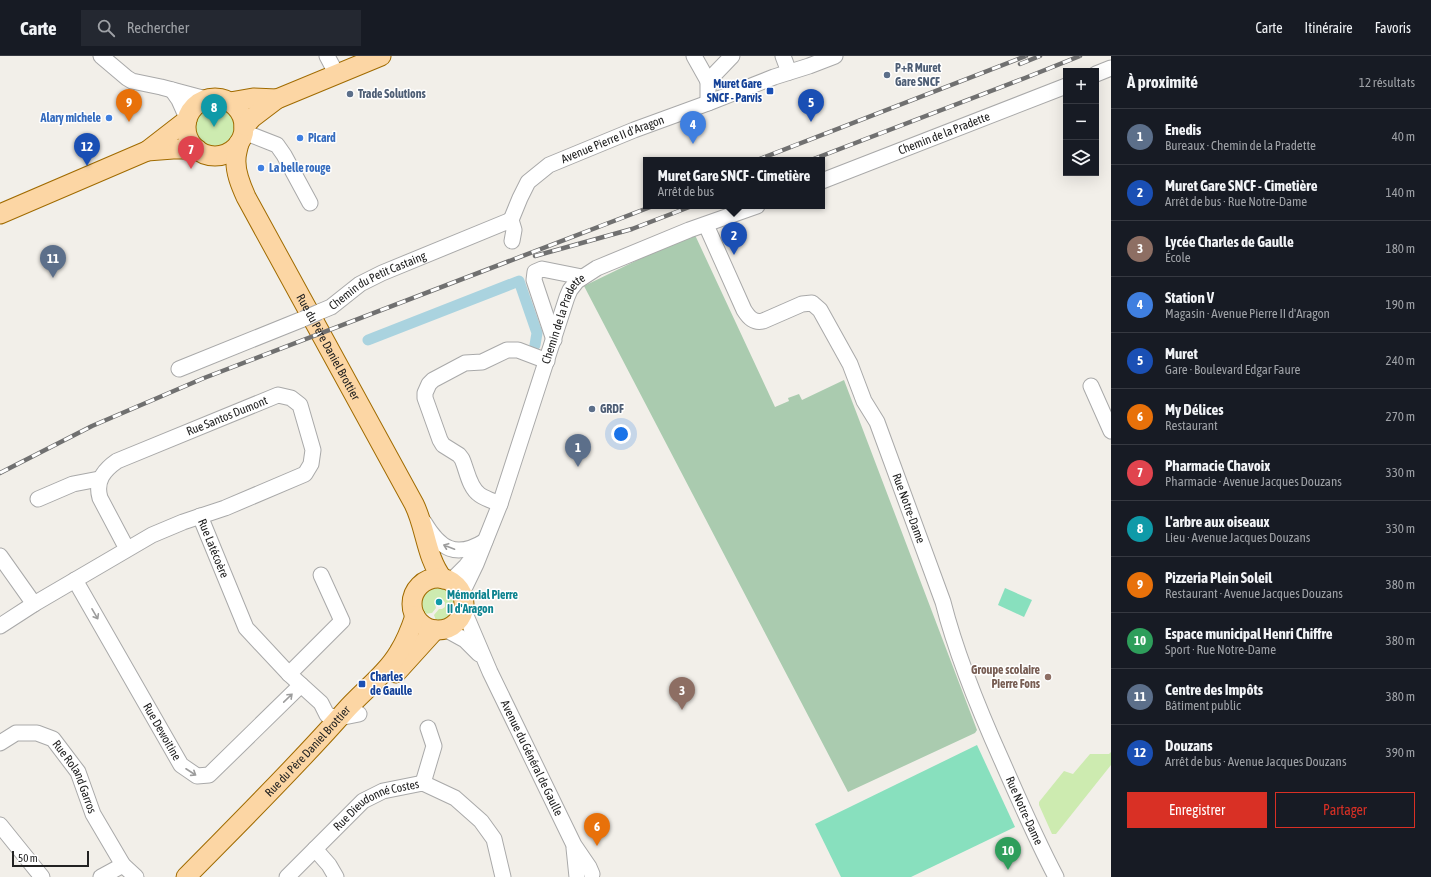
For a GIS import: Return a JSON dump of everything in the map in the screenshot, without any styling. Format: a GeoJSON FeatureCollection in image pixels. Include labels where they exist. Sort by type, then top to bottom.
{"type":"FeatureCollection","features":[{"type":"Feature","properties":{"kind":"main road"},"geometry":{"type":"LineString","coordinates":[[147,151],[173,149],[201,152],[218,156],[224,154],[235,148],[252,118],[277,99],[381,56]]}},
{"type":"Feature","properties":{"kind":"main road"},"geometry":{"type":"LineString","coordinates":[[201,152],[188,139],[186,126],[187,119],[194,106],[206,99],[218,98],[230,102],[236,107],[241,114],[242,134]]}},
{"type":"Feature","properties":{"kind":"main road"},"geometry":{"type":"LineString","coordinates":[[230,102],[253,98],[277,99]]}},
{"type":"Feature","properties":{"kind":"main road"},"geometry":{"type":"LineString","coordinates":[[0,214],[147,151],[187,119]]}},
{"type":"Feature","properties":{"kind":"main road","name":"Rue du Père Daniel Brottier"},"geometry":{"type":"LineString","coordinates":[[242,134],[236,160],[236,169],[246,197],[420,516],[437,572],[455,591]]}},
{"type":"Feature","properties":{"kind":"main road","name":"Rue du Père Daniel Brottier"},"geometry":{"type":"LineString","coordinates":[[201,152],[226,173],[246,197]]}},
{"type":"Feature","properties":{"kind":"main road","name":"Rue du Père Daniel Brottier"},"geometry":{"type":"LineString","coordinates":[[409,497],[416,519],[421,543],[423,559],[421,586]]}},
{"type":"Feature","properties":{"kind":"main road"},"geometry":{"type":"LineString","coordinates":[[435,579],[455,591],[456,624],[440,630],[424,626],[415,616],[413,600],[416,592],[427,581],[435,579]]}},
{"type":"Feature","properties":{"kind":"main road","name":"Rue du Père Daniel Brottier"},"geometry":{"type":"LineString","coordinates":[[198,877],[337,715],[390,664],[407,638],[415,616]]}},
{"type":"Feature","properties":{"kind":"main road","name":"Rue du Père Daniel Brottier"},"geometry":{"type":"LineString","coordinates":[[186,877],[289,773],[337,715],[440,630]]}},
{"type":"Feature","properties":{"kind":"street"},"geometry":{"type":"LineString","coordinates":[[101,56],[127,78],[206,99]]}},
{"type":"Feature","properties":{"kind":"street"},"geometry":{"type":"LineString","coordinates":[[327,56],[336,74]]}},
{"type":"Feature","properties":{"kind":"street"},"geometry":{"type":"LineString","coordinates":[[694,56],[708,81],[708,104]]}},
{"type":"Feature","properties":{"kind":"street"},"geometry":{"type":"LineString","coordinates":[[708,81],[732,56]]}},
{"type":"Feature","properties":{"kind":"street"},"geometry":{"type":"LineString","coordinates":[[783,56],[789,72]]}},
{"type":"Feature","properties":{"kind":"street","name":"Avenue Pierre II d'Aragon"},"geometry":{"type":"LineString","coordinates":[[512,241],[514,230],[511,220],[528,182],[549,165],[634,130],[835,56]]}},
{"type":"Feature","properties":{"kind":"street"},"geometry":{"type":"LineString","coordinates":[[1099,73],[1111,68]]}},
{"type":"Feature","properties":{"kind":"street","name":"Chemin de la Pradette"},"geometry":{"type":"LineString","coordinates":[[825,180],[1063,87]]}},
{"type":"Feature","properties":{"kind":"street"},"geometry":{"type":"LineString","coordinates":[[172,90],[179,100],[187,119]]}},
{"type":"Feature","properties":{"kind":"street"},"geometry":{"type":"LineString","coordinates":[[242,134],[276,145],[284,155],[310,203]]}},
{"type":"Feature","properties":{"kind":"street","name":"Chemin de la Pradette"},"geometry":{"type":"LineString","coordinates":[[455,591],[466,566],[485,541],[500,504],[570,290],[582,277],[597,268],[749,209]]}},
{"type":"Feature","properties":{"kind":"street","name":"Chemin du Petit Castaing"},"geometry":{"type":"LineString","coordinates":[[179,369],[331,307],[360,284],[376,276],[511,220]]}},
{"type":"Feature","properties":{"kind":"street","name":"Rue Notre-Dame"},"geometry":{"type":"LineString","coordinates":[[706,225],[744,310],[750,318],[756,322],[763,321],[802,304],[812,304],[820,310],[850,364],[864,400],[877,422],[943,602],[950,629],[988,729],[1025,814],[1056,877]]}},
{"type":"Feature","properties":{"kind":"street"},"geometry":{"type":"LineString","coordinates":[[554,340],[533,275],[538,270],[542,269],[582,277]]}},
{"type":"Feature","properties":{"kind":"street"},"geometry":{"type":"LineString","coordinates":[[500,504],[476,493],[462,459],[443,446],[426,404],[425,393],[429,384],[434,380],[458,367],[465,364],[482,362],[507,350],[518,350],[547,361]]}},
{"type":"Feature","properties":{"kind":"street"},"geometry":{"type":"LineString","coordinates":[[1091,386],[1111,431]]}},
{"type":"Feature","properties":{"kind":"street","name":"Rue Santos Dumont"},"geometry":{"type":"LineString","coordinates":[[99,479],[106,470],[117,461],[278,395],[291,398],[300,405],[313,450],[311,464],[305,474],[225,508],[200,516]]}},
{"type":"Feature","properties":{"kind":"street"},"geometry":{"type":"LineString","coordinates":[[38,499],[73,484],[99,479],[98,486],[100,498],[127,550]]}},
{"type":"Feature","properties":{"kind":"street","name":"Rue Latécoère"},"geometry":{"type":"LineString","coordinates":[[0,626],[34,604],[152,535],[200,516],[246,628],[300,685],[337,715]]}},
{"type":"Feature","properties":{"kind":"street"},"geometry":{"type":"LineString","coordinates":[[420,516],[433,537],[451,549],[466,550],[474,548],[485,541]]}},
{"type":"Feature","properties":{"kind":"street"},"geometry":{"type":"LineString","coordinates":[[0,556],[34,604]]}},
{"type":"Feature","properties":{"kind":"street"},"geometry":{"type":"LineString","coordinates":[[289,674],[342,621],[321,575]]}},
{"type":"Feature","properties":{"kind":"street","name":"Rue Dewoitine"},"geometry":{"type":"LineString","coordinates":[[75,580],[181,766],[197,776],[209,775],[300,685]]}},
{"type":"Feature","properties":{"kind":"street"},"geometry":{"type":"LineString","coordinates":[[455,591],[490,672]]}},
{"type":"Feature","properties":{"kind":"street"},"geometry":{"type":"LineString","coordinates":[[440,630],[459,636],[473,647],[490,672]]}},
{"type":"Feature","properties":{"kind":"street","name":"Avenue du Général de Gaulle"},"geometry":{"type":"LineString","coordinates":[[490,672],[574,845],[589,867],[591,876]]}},
{"type":"Feature","properties":{"kind":"street"},"geometry":{"type":"LineString","coordinates":[[423,783],[434,746],[428,728]]}},
{"type":"Feature","properties":{"kind":"street","name":"Rue Roland Garros"},"geometry":{"type":"LineString","coordinates":[[0,743],[16,733],[38,733],[53,739],[78,772],[93,814],[123,865],[136,877]]}},
{"type":"Feature","properties":{"kind":"street","name":"Rue Dieudonné Costes"},"geometry":{"type":"LineString","coordinates":[[287,877],[363,801],[382,791],[423,783],[455,798],[481,821],[494,839],[503,877]]}},
{"type":"Feature","properties":{"kind":"street"},"geometry":{"type":"LineString","coordinates":[[0,826],[42,877]]}},
{"type":"Feature","properties":{"kind":"street","name":"Avenue du Général de Gaulle"},"geometry":{"type":"LineString","coordinates":[[574,845],[577,877]]}},
{"type":"Feature","properties":{"kind":"street"},"geometry":{"type":"LineString","coordinates":[[315,849],[329,865],[336,877]]}},
{"type":"Feature","properties":{"kind":"street"},"geometry":{"type":"LineString","coordinates":[[101,877],[123,865]]}},
{"type":"Feature","properties":{"kind":"green space"},"geometry":{"type":"Polygon","coordinates":[[[213,105],[226,108],[234,115],[236,125],[235,134],[230,143],[222,148],[212,148],[200,142],[195,136],[193,130],[196,116],[199,117],[213,105]]]}},
{"type":"Feature","properties":{"kind":"green space"},"geometry":{"type":"Polygon","coordinates":[[[695,235],[775,407],[789,401],[788,398],[799,394],[802,400],[844,380],[977,730],[975,733],[848,792],[584,286],[652,253],[695,235]]]}},
{"type":"Feature","properties":{"kind":"green space"},"geometry":{"type":"Polygon","coordinates":[[[435,587],[445,588],[452,592],[458,604],[457,611],[453,617],[446,621],[437,623],[434,615],[439,609],[445,607],[445,602],[440,599],[436,601],[436,608],[432,613],[424,614],[422,610],[423,598],[431,589],[435,587]]]}},
{"type":"Feature","properties":{"kind":"green space"},"geometry":{"type":"Polygon","coordinates":[[[1005,588],[1032,600],[1024,617],[998,605],[1005,588]]]}},
{"type":"Feature","properties":{"kind":"green space"},"geometry":{"type":"Polygon","coordinates":[[[977,745],[1015,827],[911,877],[841,877],[815,824],[977,745]]]}},
{"type":"Feature","properties":{"kind":"green space"},"geometry":{"type":"Polygon","coordinates":[[[1111,752],[1111,765],[1056,834],[1052,834],[1039,802],[1064,771],[1073,774],[1090,754],[1109,754],[1111,752]]]}},
{"type":"Feature","properties":{"kind":"waterway"},"geometry":{"type":"LineString","coordinates":[[368,340],[519,281],[537,333],[535,345]]}},
{"type":"Feature","properties":{"kind":"railway"},"geometry":{"type":"LineString","coordinates":[[765,157],[1026,56]]}},
{"type":"Feature","properties":{"kind":"railway"},"geometry":{"type":"LineString","coordinates":[[1020,64],[1040,56]]}},
{"type":"Feature","properties":{"kind":"railway"},"geometry":{"type":"LineString","coordinates":[[819,157],[1080,56]]}},
{"type":"Feature","properties":{"kind":"railway"},"geometry":{"type":"LineString","coordinates":[[0,473],[92,426],[204,378],[645,209]]}},
{"type":"Feature","properties":{"kind":"railway"},"geometry":{"type":"LineString","coordinates":[[535,256],[632,229],[684,209]]}},
{"type":"Feature","properties":{"kind":"place","name":"P+R Muret Gare SNCF"},"geometry":{"type":"Point","coordinates":[887,75]}},
{"type":"Feature","properties":{"kind":"place","name":"Muret Gare SNCF - Parvis"},"geometry":{"type":"Point","coordinates":[770,91]}},
{"type":"Feature","properties":{"kind":"place","name":"Trade Solutions"},"geometry":{"type":"Point","coordinates":[350,94]}},
{"type":"Feature","properties":{"kind":"place","name":"Alary michele"},"geometry":{"type":"Point","coordinates":[109,118]}},
{"type":"Feature","properties":{"kind":"place","name":"Pizzeria Plein Soleil"},"geometry":{"type":"Point","coordinates":[129,122]}},
{"type":"Feature","properties":{"kind":"place","name":"Muret"},"geometry":{"type":"Point","coordinates":[811,122]}},
{"type":"Feature","properties":{"kind":"place","name":"L'arbre aux oiseaux"},"geometry":{"type":"Point","coordinates":[214,127]}},
{"type":"Feature","properties":{"kind":"place","name":"Picard"},"geometry":{"type":"Point","coordinates":[300,138]}},
{"type":"Feature","properties":{"kind":"place","name":"Station V"},"geometry":{"type":"Point","coordinates":[693,144]}},
{"type":"Feature","properties":{"kind":"place","name":"Douzans"},"geometry":{"type":"Point","coordinates":[87,166]}},
{"type":"Feature","properties":{"kind":"place","name":"La belle rouge"},"geometry":{"type":"Point","coordinates":[261,168]}},
{"type":"Feature","properties":{"kind":"place","name":"Pharmacie Chavoix"},"geometry":{"type":"Point","coordinates":[191,169]}},
{"type":"Feature","properties":{"kind":"place","name":"Muret Gare SNCF - Cimetière"},"geometry":{"type":"Point","coordinates":[734,255]}},
{"type":"Feature","properties":{"kind":"place","name":"Centre des Impôts"},"geometry":{"type":"Point","coordinates":[53,278]}},
{"type":"Feature","properties":{"kind":"place","name":"GRDF"},"geometry":{"type":"Point","coordinates":[592,409]}},
{"type":"Feature","properties":{"kind":"place","name":"Enedis"},"geometry":{"type":"Point","coordinates":[578,467]}},
{"type":"Feature","properties":{"kind":"place","name":"Mémorial Pierre II d'Aragon"},"geometry":{"type":"Point","coordinates":[439,602]}},
{"type":"Feature","properties":{"kind":"place","name":"Groupe scolaire Pierre Fons"},"geometry":{"type":"Point","coordinates":[1048,677]}},
{"type":"Feature","properties":{"kind":"place","name":"Charles de Gaulle"},"geometry":{"type":"Point","coordinates":[362,684]}},
{"type":"Feature","properties":{"kind":"place","name":"Lycée Charles de Gaulle"},"geometry":{"type":"Point","coordinates":[682,710]}},
{"type":"Feature","properties":{"kind":"place","name":"My Délices"},"geometry":{"type":"Point","coordinates":[597,846]}},
{"type":"Feature","properties":{"kind":"place","name":"Espace municipal Henri Chiffre"},"geometry":{"type":"Point","coordinates":[1008,870]}}]}
